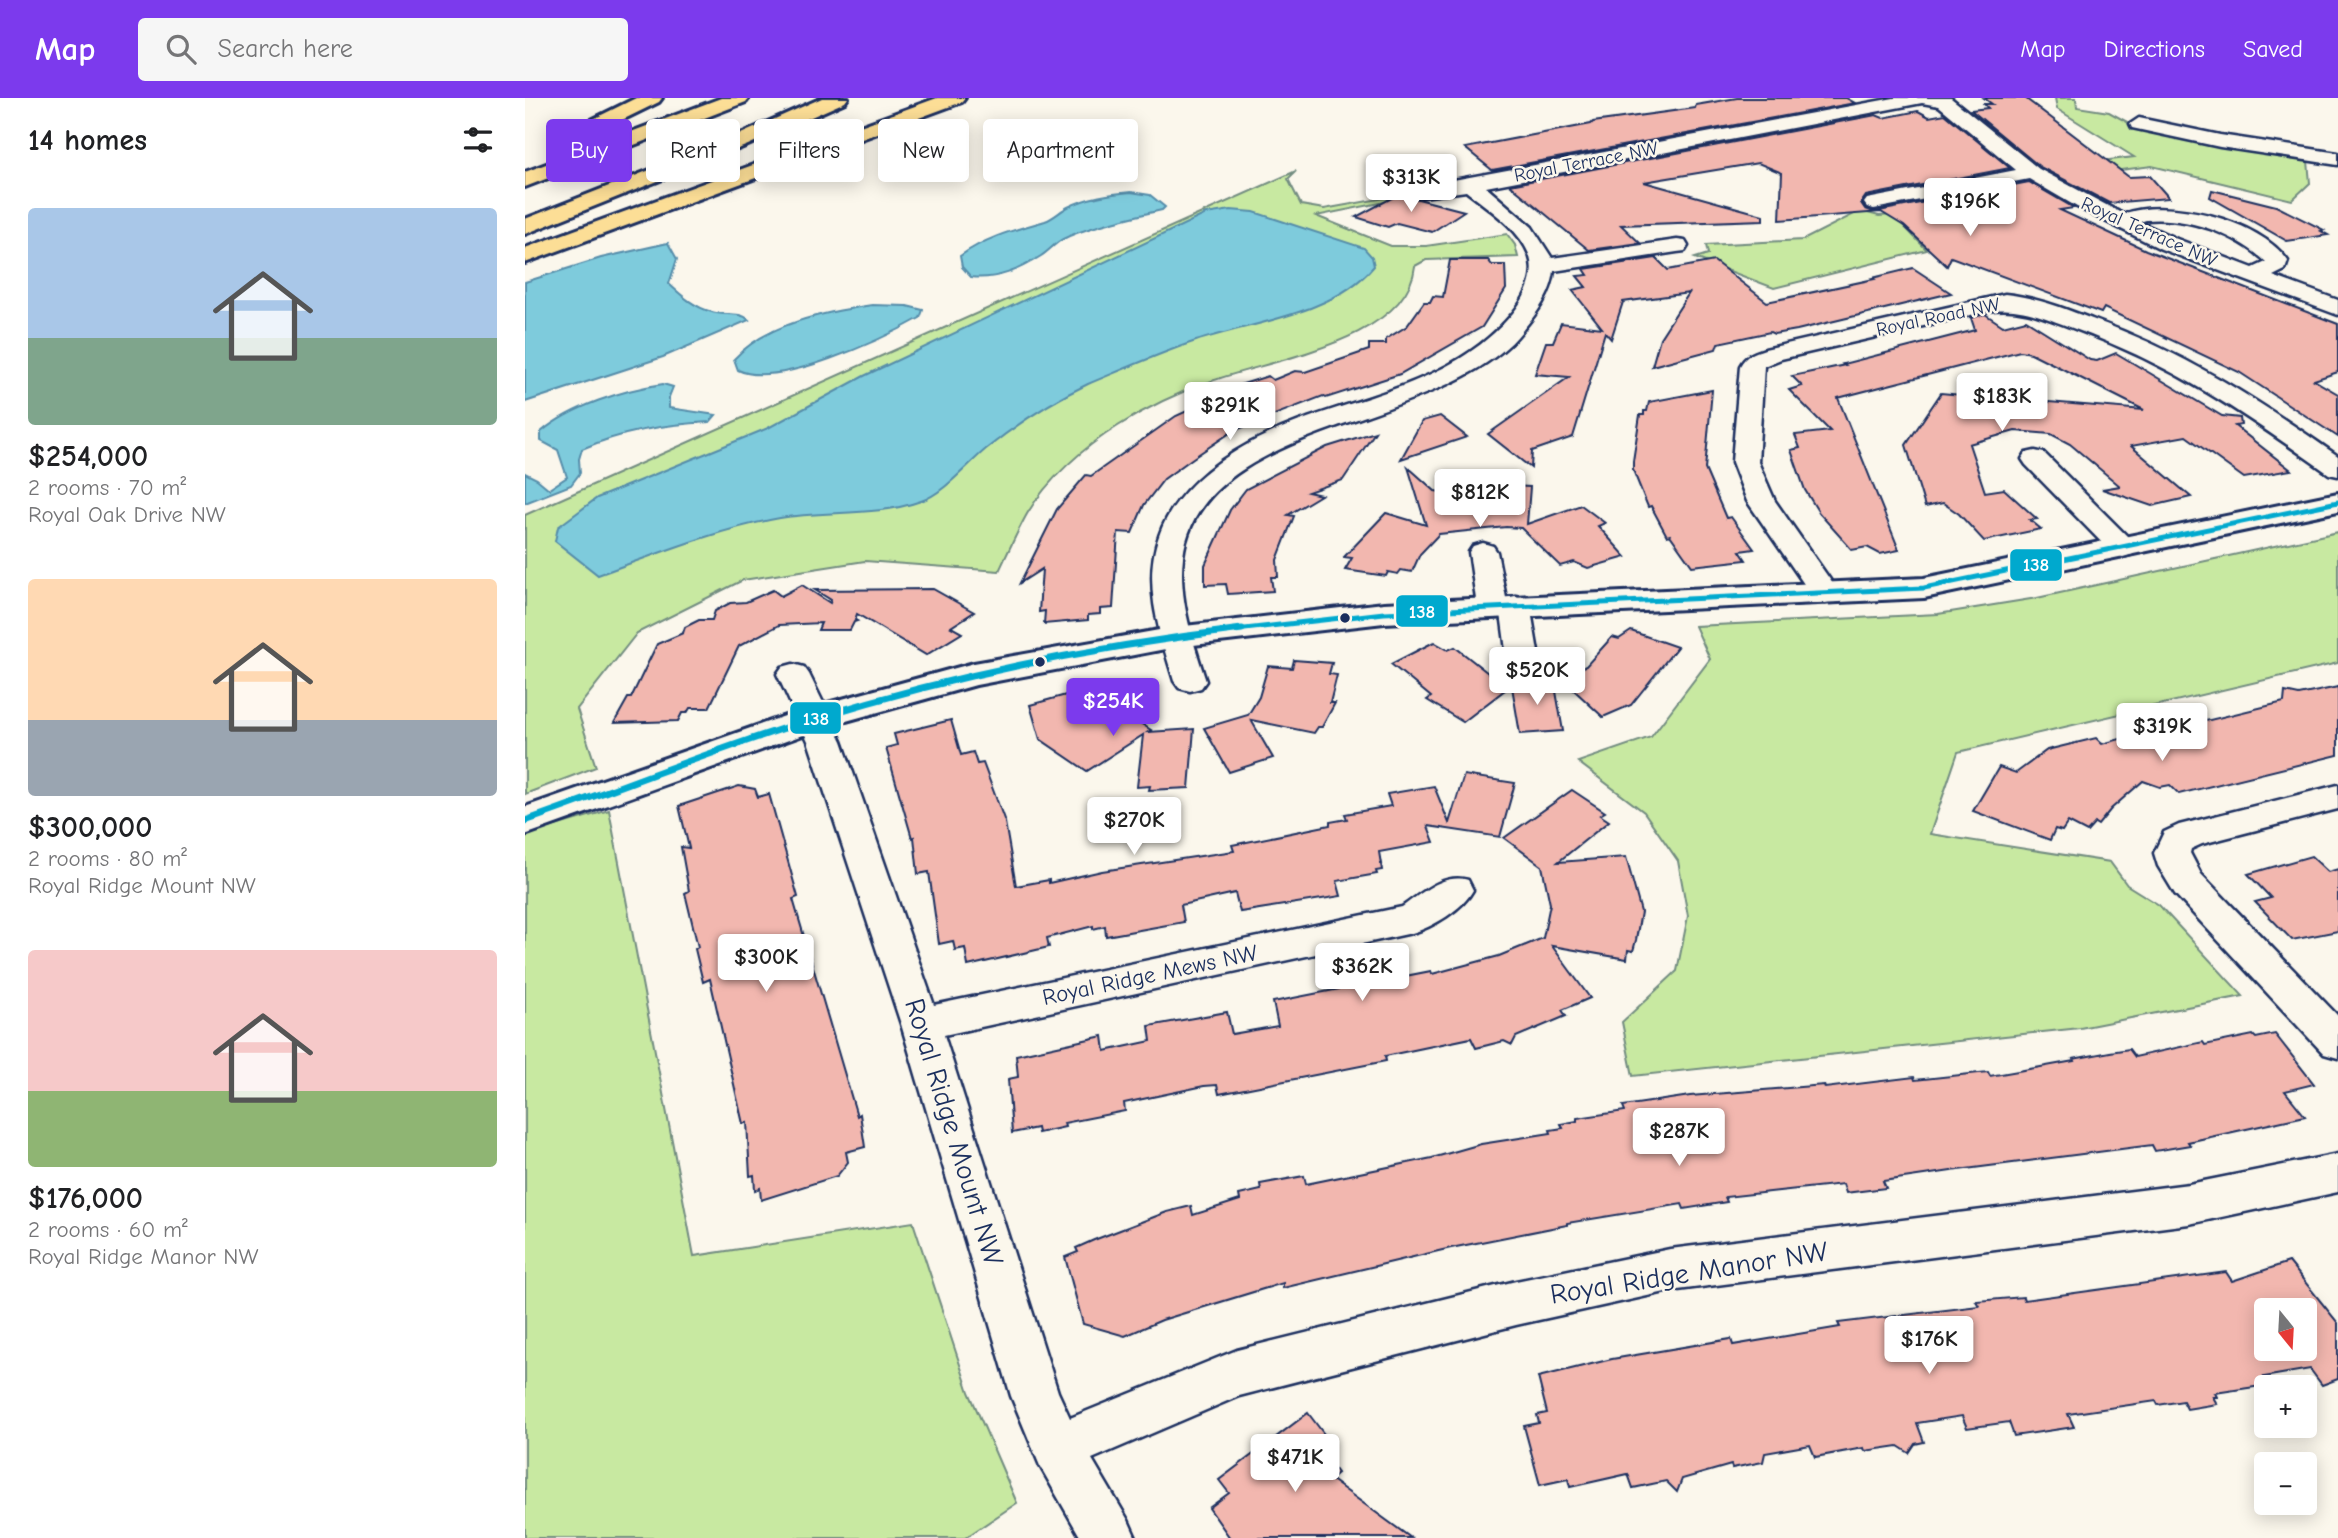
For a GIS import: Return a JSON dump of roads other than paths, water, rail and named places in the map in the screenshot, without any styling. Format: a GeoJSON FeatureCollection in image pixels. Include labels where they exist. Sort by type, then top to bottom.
{"type":"FeatureCollection","features":[{"type":"Feature","properties":{"kind":"highway"},"geometry":{"type":"LineString","coordinates":[[608,119],[652,98]]}},
{"type":"Feature","properties":{"kind":"highway"},"geometry":{"type":"LineString","coordinates":[[638,138],[669,115],[712,98]]}},
{"type":"Feature","properties":{"kind":"highway"},"geometry":{"type":"LineString","coordinates":[[525,180],[739,98]]}},
{"type":"Feature","properties":{"kind":"highway"},"geometry":{"type":"LineString","coordinates":[[525,227],[741,141],[838,98]]}},
{"type":"Feature","properties":{"kind":"highway"},"geometry":{"type":"LineString","coordinates":[[598,231],[820,140],[912,98]]}},
{"type":"Feature","properties":{"kind":"highway"},"geometry":{"type":"LineString","coordinates":[[525,256],[955,98]]}},
{"type":"Feature","properties":{"kind":"street","name":"Royal Terrace NW"},"geometry":{"type":"LineString","coordinates":[[1470,184],[1922,98],[1944,101],[2032,173],[2122,222],[2253,277],[2338,308]]}},
{"type":"Feature","properties":{"kind":"street"},"geometry":{"type":"LineString","coordinates":[[2139,124],[2220,141],[2338,159]]}},
{"type":"Feature","properties":{"kind":"street"},"geometry":{"type":"LineString","coordinates":[[1874,203],[2032,173]]}},
{"type":"Feature","properties":{"kind":"street"},"geometry":{"type":"LineString","coordinates":[[1423,191],[1470,184]]}},
{"type":"Feature","properties":{"kind":"street","name":"Royal Terrace NW"},"geometry":{"type":"LineString","coordinates":[[1470,184],[1520,226],[1543,266]]}},
{"type":"Feature","properties":{"kind":"street"},"geometry":{"type":"LineString","coordinates":[[2122,222],[2150,213],[2168,214],[2223,227],[2257,244],[2277,261],[2277,265],[2253,277]]}},
{"type":"Feature","properties":{"kind":"street"},"geometry":{"type":"LineString","coordinates":[[1190,681],[1176,637],[1168,584],[1168,552],[1181,518],[1199,493],[1231,466],[1263,447],[1398,397],[1469,365],[1494,348],[1525,313],[1538,292],[1543,266],[1677,246]]}},
{"type":"Feature","properties":{"kind":"street","name":"Royal Road NW"},"geometry":{"type":"LineString","coordinates":[[1825,594],[1761,502],[1745,462],[1752,366],[1755,361],[1773,354],[1988,304],[2024,303],[2163,357],[2207,380],[2248,404],[2338,468]]}},
{"type":"Feature","properties":{"kind":"street"},"geometry":{"type":"LineString","coordinates":[[2035,459],[2123,548]]}},
{"type":"Feature","properties":{"kind":"street"},"geometry":{"type":"LineString","coordinates":[[525,821],[815,718],[974,674],[1176,637],[1384,613],[1825,594],[1924,587],[2338,502]]}},
{"type":"Feature","properties":{"kind":"street"},"geometry":{"type":"LineString","coordinates":[[1483,552],[1523,658]]}},
{"type":"Feature","properties":{"kind":"street","name":"Royal Ridge Mount NW"},"geometry":{"type":"LineString","coordinates":[[793,674],[815,718],[921,1024],[1035,1396],[1058,1448],[1109,1538]]}},
{"type":"Feature","properties":{"kind":"street"},"geometry":{"type":"LineString","coordinates":[[2338,797],[2192,834],[2177,841],[2172,852],[2176,866],[2188,884],[2338,1042]]}},
{"type":"Feature","properties":{"kind":"street","name":"Royal Ridge Mews NW"},"geometry":{"type":"LineString","coordinates":[[921,1024],[1412,919],[1455,890]]}},
{"type":"Feature","properties":{"kind":"street","name":"Royal Ridge Manor NW"},"geometry":{"type":"LineString","coordinates":[[1058,1448],[1237,1373],[1585,1287],[1670,1270],[2189,1204],[2338,1174]]}},
{"type":"Feature","properties":{"kind":"water"},"geometry":{"type":"Polygon","coordinates":[[[1131,192],[1150,195],[1165,207],[1084,230],[1060,241],[1033,261],[1007,273],[971,277],[962,267],[960,256],[990,239],[1048,220],[1083,201],[1131,192]]]}},
{"type":"Feature","properties":{"kind":"water"},"geometry":{"type":"Polygon","coordinates":[[[1231,210],[1254,212],[1364,248],[1372,257],[1374,266],[1357,283],[1315,306],[1183,346],[1088,384],[1048,405],[1010,431],[946,486],[921,501],[887,509],[798,516],[757,523],[688,543],[598,575],[555,541],[558,527],[597,498],[768,428],[864,376],[1206,214],[1231,210]]]}},
{"type":"Feature","properties":{"kind":"water"},"geometry":{"type":"Polygon","coordinates":[[[668,243],[677,259],[669,284],[706,310],[749,320],[663,357],[525,402],[525,282],[601,258],[668,243]]]}},
{"type":"Feature","properties":{"kind":"water"},"geometry":{"type":"Polygon","coordinates":[[[872,305],[907,306],[923,310],[920,318],[903,327],[830,359],[778,373],[755,374],[738,370],[734,359],[763,336],[798,321],[872,305]]]}},
{"type":"Feature","properties":{"kind":"water"},"geometry":{"type":"Polygon","coordinates":[[[663,384],[673,387],[669,408],[716,415],[710,422],[645,430],[613,437],[582,449],[579,459],[580,473],[571,485],[525,503],[525,473],[549,489],[567,477],[558,450],[541,441],[541,432],[568,414],[599,400],[663,384]]]}}]}
